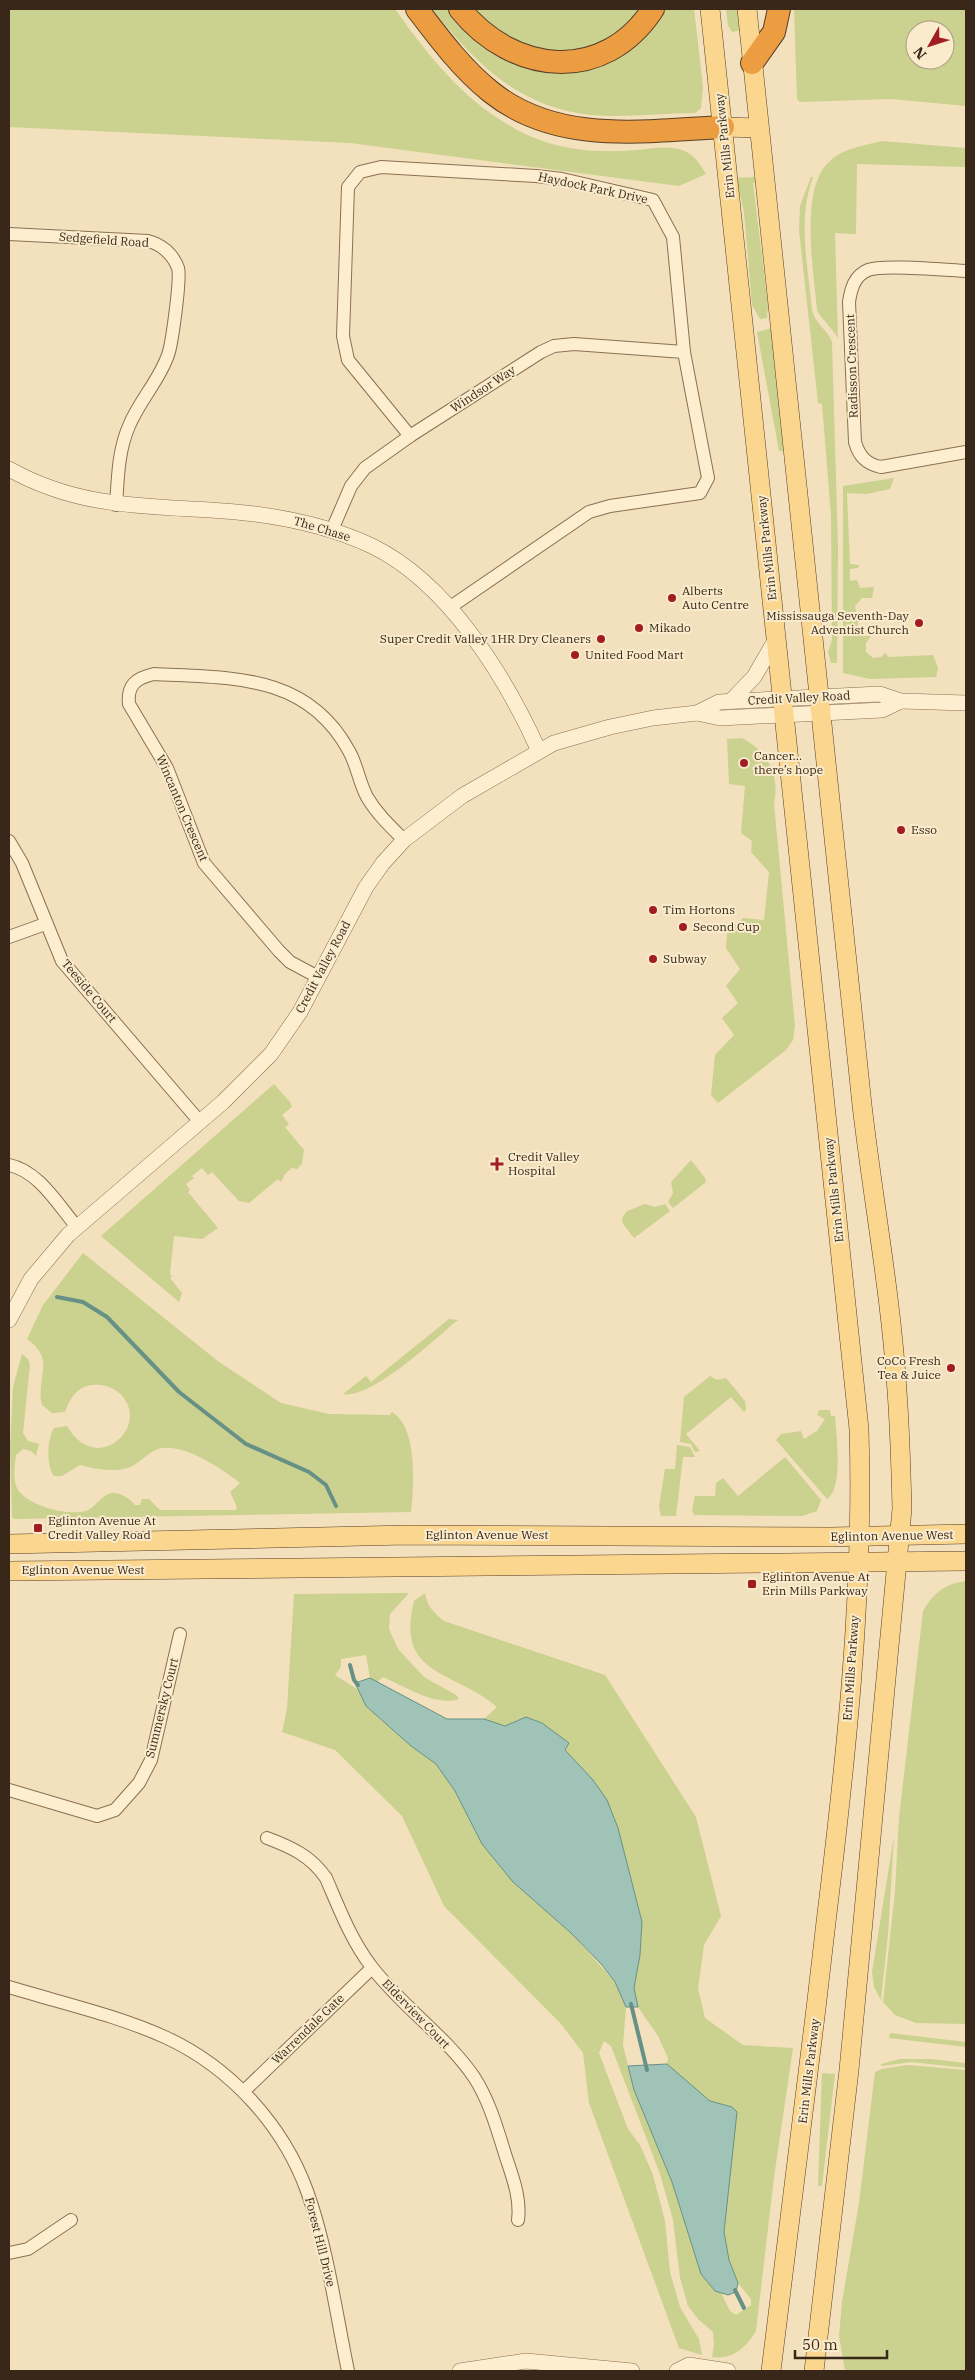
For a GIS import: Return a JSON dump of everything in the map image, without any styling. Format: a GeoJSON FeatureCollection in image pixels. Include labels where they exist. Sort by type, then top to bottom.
{"type":"FeatureCollection","features":[{"type":"Feature","properties":{"kind":"highway"},"geometry":{"type":"LineString","coordinates":[[417,9],[443,43],[491,92],[534,117],[555,124],[595,131],[723,128]]}},
{"type":"Feature","properties":{"kind":"highway"},"geometry":{"type":"LineString","coordinates":[[460,9],[482,33],[505,49],[537,60],[558,61],[586,59],[606,51],[625,39],[645,21],[653,9]]}},
{"type":"Feature","properties":{"kind":"highway"},"geometry":{"type":"LineString","coordinates":[[752,63],[774,32],[779,9]]}},
{"type":"Feature","properties":{"kind":"main road","name":"Erin Mills Parkway"},"geometry":{"type":"LineString","coordinates":[[710,9],[859,1429],[862,1508],[850,1702],[836,1837],[771,2371]]}},
{"type":"Feature","properties":{"kind":"main road"},"geometry":{"type":"LineString","coordinates":[[747,9],[863,1111],[885,1271],[896,1381],[902,1490],[897,1562],[849,2070],[814,2371]]}},
{"type":"Feature","properties":{"kind":"main road"},"geometry":{"type":"LineString","coordinates":[[723,128],[759,128]]}},
{"type":"Feature","properties":{"kind":"main road","name":"Eglinton Avenue West"},"geometry":{"type":"LineString","coordinates":[[9,1544],[407,1535],[899,1536],[966,1534]]}},
{"type":"Feature","properties":{"kind":"main road","name":"Eglinton Avenue West"},"geometry":{"type":"LineString","coordinates":[[9,1571],[966,1561]]}},
{"type":"Feature","properties":{"kind":"street","name":"Haydock Park Drive"},"geometry":{"type":"LineString","coordinates":[[410,436],[348,360],[345,344],[344,268],[348,187],[360,172],[381,167],[536,176],[562,179],[654,200],[673,236],[684,352],[708,478],[700,494],[610,506],[590,512],[449,608]]}},
{"type":"Feature","properties":{"kind":"street","name":"Sedgefield Road"},"geometry":{"type":"LineString","coordinates":[[9,234],[148,241],[159,244],[170,254],[178,269],[172,344],[162,368],[129,424],[121,447],[116,505]]}},
{"type":"Feature","properties":{"kind":"street","name":"Radisson Crescent"},"geometry":{"type":"LineString","coordinates":[[966,271],[882,268],[868,270],[856,279],[851,289],[849,302],[855,442],[864,460],[881,467],[966,452]]}},
{"type":"Feature","properties":{"kind":"street","name":"Windsor Way"},"geometry":{"type":"LineString","coordinates":[[332,530],[351,486],[365,468],[410,436],[541,352],[554,346],[574,344],[684,352]]}},
{"type":"Feature","properties":{"kind":"street","name":"The Chase"},"geometry":{"type":"LineString","coordinates":[[9,469],[32,482],[65,494],[116,505],[236,512],[282,517],[332,530],[373,547],[415,574],[449,608],[503,682],[539,751]]}},
{"type":"Feature","properties":{"kind":"street"},"geometry":{"type":"LineString","coordinates":[[731,701],[754,677],[776,639]]}},
{"type":"Feature","properties":{"kind":"street","name":"Wincanton Crescent"},"geometry":{"type":"LineString","coordinates":[[318,977],[290,962],[204,863],[167,768],[129,704],[128,693],[131,686],[143,676],[154,674],[243,679],[283,690],[305,701],[326,717],[340,736],[350,753],[367,796],[376,812],[404,840]]}},
{"type":"Feature","properties":{"kind":"street","name":"Credit Valley Road"},"geometry":{"type":"LineString","coordinates":[[9,1320],[31,1279],[57,1247],[77,1227],[200,1122],[242,1084],[271,1054],[300,1012],[366,887],[383,863],[404,840],[462,796],[565,738],[610,727],[697,713],[719,702],[731,701],[784,707]]}},
{"type":"Feature","properties":{"kind":"street","name":"Credit Valley Road"},"geometry":{"type":"LineString","coordinates":[[697,713],[720,718],[784,707],[820,705],[882,710],[901,701],[966,703]]}},
{"type":"Feature","properties":{"kind":"street","name":"Teeside Court"},"geometry":{"type":"LineString","coordinates":[[9,841],[22,863],[45,924],[62,961],[200,1122]]}},
{"type":"Feature","properties":{"kind":"street"},"geometry":{"type":"LineString","coordinates":[[9,937],[45,924]]}},
{"type":"Feature","properties":{"kind":"street"},"geometry":{"type":"LineString","coordinates":[[9,1165],[20,1167],[34,1177],[77,1227]]}},
{"type":"Feature","properties":{"kind":"street","name":"Summersky Court"},"geometry":{"type":"LineString","coordinates":[[9,1790],[97,1816],[115,1810],[139,1784],[150,1760],[180,1634]]}},
{"type":"Feature","properties":{"kind":"street","name":"Elderview Court"},"geometry":{"type":"LineString","coordinates":[[267,1838],[290,1847],[310,1859],[319,1868],[326,1878],[358,1949],[372,1968],[459,2058],[483,2093],[516,2186],[520,2205],[518,2220]]}},
{"type":"Feature","properties":{"kind":"street","name":"Warrendale Gate"},"geometry":{"type":"LineString","coordinates":[[244,2091],[372,1968]]}},
{"type":"Feature","properties":{"kind":"street","name":"Forest Hill Drive"},"geometry":{"type":"LineString","coordinates":[[9,1987],[120,2020],[169,2039],[214,2066],[244,2091],[273,2128],[293,2158],[307,2190],[316,2219],[348,2371]]}},
{"type":"Feature","properties":{"kind":"street"},"geometry":{"type":"LineString","coordinates":[[9,2253],[28,2249],[71,2220]]}},
{"type":"Feature","properties":{"kind":"street"},"geometry":{"type":"LineString","coordinates":[[460,2371],[526,2361],[632,2371]]}},
{"type":"Feature","properties":{"kind":"street"},"geometry":{"type":"LineString","coordinates":[[677,2371],[689,2365],[728,2371]]}},
{"type":"Feature","properties":{"kind":"green space"},"geometry":{"type":"Polygon","coordinates":[[[9,9],[395,9],[455,83],[472,99],[510,126],[544,142],[583,150],[676,149],[686,152],[693,157],[706,174],[679,186],[350,143],[9,127],[9,9]]]}},
{"type":"Feature","properties":{"kind":"green space"},"geometry":{"type":"Polygon","coordinates":[[[432,9],[453,9],[468,27],[577,67],[660,9],[694,9],[703,87],[701,108],[695,113],[605,116],[566,111],[542,103],[521,93],[501,80],[482,64],[448,29],[432,9]]]}},
{"type":"Feature","properties":{"kind":"green space"},"geometry":{"type":"Polygon","coordinates":[[[472,9],[643,9],[616,36],[571,54],[541,52],[500,36],[472,9]]]}},
{"type":"Feature","properties":{"kind":"green space"},"geometry":{"type":"Polygon","coordinates":[[[726,9],[739,9],[742,30],[732,32],[728,26],[726,9]]]}},
{"type":"Feature","properties":{"kind":"green space"},"geometry":{"type":"Polygon","coordinates":[[[794,9],[966,9],[966,106],[891,99],[800,102],[797,99],[794,9]]]}},
{"type":"Feature","properties":{"kind":"green space"},"geometry":{"type":"Polygon","coordinates":[[[882,141],[966,148],[966,167],[857,164],[856,234],[835,233],[838,338],[817,310],[811,232],[811,211],[814,191],[820,175],[835,157],[854,148],[882,141]]]}},
{"type":"Feature","properties":{"kind":"green space"},"geometry":{"type":"Polygon","coordinates":[[[755,177],[756,182],[753,183],[768,306],[767,318],[760,319],[752,305],[744,212],[736,178],[755,177]]]}},
{"type":"Feature","properties":{"kind":"green space"},"geometry":{"type":"Polygon","coordinates":[[[811,177],[813,177],[808,193],[805,243],[812,310],[832,342],[838,547],[837,663],[831,663],[828,652],[832,640],[831,515],[822,404],[818,403],[799,230],[800,206],[811,177]]]}},
{"type":"Feature","properties":{"kind":"green space"},"geometry":{"type":"Polygon","coordinates":[[[772,328],[784,451],[779,451],[757,332],[772,328]]]}},
{"type":"Feature","properties":{"kind":"green space"},"geometry":{"type":"Polygon","coordinates":[[[894,478],[890,489],[867,494],[847,493],[850,564],[859,565],[858,568],[850,569],[850,581],[857,580],[860,588],[874,587],[872,598],[862,598],[855,606],[858,620],[857,631],[862,636],[871,636],[866,643],[866,652],[873,658],[881,657],[885,653],[889,657],[933,655],[938,668],[936,677],[870,679],[843,673],[843,486],[894,478]]]}},
{"type":"Feature","properties":{"kind":"green space"},"geometry":{"type":"Polygon","coordinates":[[[742,738],[751,743],[765,757],[770,765],[775,784],[774,804],[795,1026],[793,1040],[786,1050],[718,1103],[711,1095],[715,1055],[734,1035],[722,1018],[738,1003],[726,986],[740,969],[726,948],[728,924],[738,925],[743,918],[764,920],[769,872],[751,852],[752,841],[741,833],[745,786],[729,784],[727,739],[742,738]]]}},
{"type":"Feature","properties":{"kind":"green space"},"geometry":{"type":"Polygon","coordinates":[[[274,1084],[290,1102],[292,1107],[282,1115],[289,1124],[285,1127],[304,1150],[302,1164],[297,1169],[292,1168],[285,1174],[281,1182],[278,1179],[249,1203],[239,1201],[212,1172],[208,1175],[202,1168],[192,1176],[194,1178],[186,1184],[190,1190],[188,1192],[218,1228],[202,1239],[174,1236],[170,1274],[172,1276],[170,1278],[182,1293],[179,1302],[101,1236],[274,1084]]]}},
{"type":"Feature","properties":{"kind":"green space"},"geometry":{"type":"Polygon","coordinates":[[[691,1160],[706,1182],[673,1208],[668,1202],[673,1193],[671,1182],[691,1160]]]}},
{"type":"Feature","properties":{"kind":"green space"},"geometry":{"type":"Polygon","coordinates":[[[645,1204],[655,1207],[665,1204],[670,1211],[634,1238],[623,1224],[622,1218],[627,1211],[645,1204]]]}},
{"type":"Feature","properties":{"kind":"green space"},"geometry":{"type":"Polygon","coordinates":[[[83,1253],[219,1362],[281,1403],[329,1414],[390,1415],[392,1412],[400,1420],[410,1444],[413,1473],[411,1512],[14,1519],[12,1517],[10,1448],[13,1387],[22,1354],[28,1359],[30,1365],[23,1433],[28,1441],[39,1444],[36,1456],[31,1451],[23,1449],[16,1455],[15,1482],[23,1496],[39,1505],[69,1512],[86,1511],[111,1493],[124,1496],[135,1505],[140,1505],[142,1499],[149,1499],[160,1510],[236,1510],[237,1507],[230,1492],[240,1483],[204,1459],[173,1448],[158,1449],[134,1465],[124,1469],[105,1470],[80,1465],[62,1476],[54,1476],[51,1472],[48,1452],[54,1428],[67,1426],[79,1441],[93,1447],[106,1447],[118,1440],[126,1430],[130,1418],[128,1405],[118,1392],[103,1385],[87,1386],[78,1391],[69,1402],[65,1412],[52,1413],[42,1405],[43,1362],[41,1354],[27,1339],[43,1305],[83,1253]]]}},
{"type":"Feature","properties":{"kind":"green space"},"geometry":{"type":"Polygon","coordinates":[[[449,1319],[458,1320],[403,1366],[370,1387],[356,1393],[343,1394],[366,1376],[371,1382],[449,1319]]]}},
{"type":"Feature","properties":{"kind":"green space"},"geometry":{"type":"Polygon","coordinates":[[[710,1376],[717,1380],[726,1378],[745,1401],[746,1410],[744,1412],[731,1397],[686,1434],[700,1451],[695,1452],[691,1444],[680,1442],[684,1397],[710,1376]]]}},
{"type":"Feature","properties":{"kind":"green space"},"geometry":{"type":"Polygon","coordinates":[[[819,1410],[830,1410],[831,1416],[835,1416],[838,1460],[836,1484],[827,1499],[776,1440],[781,1434],[801,1431],[804,1439],[817,1431],[825,1419],[817,1415],[819,1410]]]}},
{"type":"Feature","properties":{"kind":"green space"},"geometry":{"type":"Polygon","coordinates":[[[677,1445],[690,1447],[695,1457],[683,1457],[676,1516],[661,1516],[659,1506],[665,1469],[675,1469],[677,1445]]]}},
{"type":"Feature","properties":{"kind":"green space"},"geometry":{"type":"Polygon","coordinates":[[[785,1457],[821,1500],[817,1511],[802,1516],[694,1515],[692,1510],[695,1496],[715,1496],[716,1483],[723,1478],[738,1496],[785,1457]]]}},
{"type":"Feature","properties":{"kind":"green space"},"geometry":{"type":"Polygon","coordinates":[[[966,1581],[966,2024],[916,2023],[895,2015],[883,2002],[895,1892],[899,1818],[923,1611],[931,1599],[941,1590],[952,1584],[966,1581]]]}},
{"type":"Feature","properties":{"kind":"green space"},"geometry":{"type":"Polygon","coordinates":[[[409,1593],[390,1614],[389,1629],[398,1649],[424,1677],[456,1695],[459,1699],[450,1701],[430,1698],[383,1677],[376,1683],[370,1678],[366,1655],[341,1659],[341,1667],[335,1675],[357,1689],[366,1706],[411,1746],[436,1764],[455,1791],[482,1844],[513,1882],[571,1933],[615,1982],[626,2007],[623,2045],[634,2090],[672,2182],[701,2274],[715,2291],[721,2293],[730,2311],[736,2315],[751,2305],[751,2299],[738,2283],[729,2260],[724,2232],[736,2112],[732,2107],[710,2101],[667,2064],[668,2058],[658,2036],[638,2007],[634,1988],[640,1955],[642,1922],[618,1828],[607,1800],[564,1750],[527,1717],[505,1726],[484,1719],[497,1707],[480,1695],[432,1669],[421,1658],[413,1644],[410,1626],[414,1601],[425,1593],[431,1608],[444,1621],[605,1675],[696,1817],[721,1916],[704,1945],[698,1989],[705,2018],[743,2045],[793,2048],[774,2177],[756,2331],[748,2343],[732,2355],[712,2357],[714,2345],[713,2332],[698,2319],[688,2306],[680,2278],[673,2220],[660,2174],[611,2046],[604,2041],[599,2053],[628,2129],[640,2145],[653,2175],[665,2221],[670,2272],[680,2307],[699,2339],[702,2355],[679,2348],[589,2103],[583,2053],[561,2024],[444,1906],[402,1816],[335,1750],[282,1732],[287,1709],[294,1594],[409,1593]]]}},
{"type":"Feature","properties":{"kind":"green space"},"geometry":{"type":"Polygon","coordinates":[[[894,1836],[888,1934],[881,2000],[874,1987],[872,1972],[894,1836]]]}},
{"type":"Feature","properties":{"kind":"green space"},"geometry":{"type":"Polygon","coordinates":[[[890,2033],[966,2042],[966,2047],[889,2038],[890,2033]]]}},
{"type":"Feature","properties":{"kind":"green space"},"geometry":{"type":"Polygon","coordinates":[[[900,2059],[930,2059],[966,2063],[966,2068],[911,2062],[882,2066],[881,2064],[900,2059]]]}},
{"type":"Feature","properties":{"kind":"green space"},"geometry":{"type":"Polygon","coordinates":[[[907,2065],[966,2070],[966,2371],[845,2371],[839,2336],[842,2302],[859,2203],[875,2072],[907,2065]]]}},
{"type":"Feature","properties":{"kind":"green space"},"geometry":{"type":"Polygon","coordinates":[[[822,2073],[835,2074],[822,2186],[818,2186],[822,2073]]]}},
{"type":"Feature","properties":{"kind":"water"},"geometry":{"type":"Polygon","coordinates":[[[370,1678],[447,1719],[484,1719],[505,1726],[526,1717],[542,1723],[569,1743],[565,1750],[593,1780],[607,1800],[618,1828],[642,1922],[640,1955],[634,1988],[638,2007],[626,2007],[615,1982],[602,1965],[571,1933],[513,1882],[482,1844],[455,1791],[436,1764],[411,1746],[366,1706],[355,1683],[370,1678]]]}},
{"type":"Feature","properties":{"kind":"water"},"geometry":{"type":"Polygon","coordinates":[[[667,2064],[710,2101],[732,2107],[737,2112],[724,2232],[729,2260],[738,2283],[736,2292],[728,2295],[715,2291],[701,2274],[672,2182],[634,2090],[628,2066],[667,2064]]]}},
{"type":"Feature","properties":{"kind":"waterway"},"geometry":{"type":"LineString","coordinates":[[57,1297],[83,1302],[107,1317],[179,1392],[246,1444],[309,1472],[326,1485],[336,1506]]}},
{"type":"Feature","properties":{"kind":"waterway"},"geometry":{"type":"LineString","coordinates":[[350,1665],[354,1680],[358,1685]]}},
{"type":"Feature","properties":{"kind":"waterway"},"geometry":{"type":"LineString","coordinates":[[631,2004],[647,2070]]}},
{"type":"Feature","properties":{"kind":"waterway"},"geometry":{"type":"LineString","coordinates":[[735,2290],[744,2308]]}},
{"type":"Feature","properties":{"kind":"place","name":"Alberts Auto Centre"},"geometry":{"type":"Point","coordinates":[672,598]}},
{"type":"Feature","properties":{"kind":"place","name":"Mississauga Seventh-Day Adventist Church"},"geometry":{"type":"Point","coordinates":[919,623]}},
{"type":"Feature","properties":{"kind":"place","name":"Mikado"},"geometry":{"type":"Point","coordinates":[639,628]}},
{"type":"Feature","properties":{"kind":"place","name":"Super Credit Valley 1HR Dry Cleaners"},"geometry":{"type":"Point","coordinates":[601,639]}},
{"type":"Feature","properties":{"kind":"place","name":"United Food Mart"},"geometry":{"type":"Point","coordinates":[575,655]}},
{"type":"Feature","properties":{"kind":"place","name":"Cancer… there’s hope"},"geometry":{"type":"Point","coordinates":[744,763]}},
{"type":"Feature","properties":{"kind":"place","name":"Esso"},"geometry":{"type":"Point","coordinates":[901,830]}},
{"type":"Feature","properties":{"kind":"place","name":"Tim Hortons"},"geometry":{"type":"Point","coordinates":[653,910]}},
{"type":"Feature","properties":{"kind":"place","name":"Second Cup"},"geometry":{"type":"Point","coordinates":[683,927]}},
{"type":"Feature","properties":{"kind":"place","name":"Subway"},"geometry":{"type":"Point","coordinates":[653,959]}},
{"type":"Feature","properties":{"kind":"place","name":"Credit Valley Hospital"},"geometry":{"type":"Point","coordinates":[497,1164]}},
{"type":"Feature","properties":{"kind":"place","name":"CoCo Fresh Tea & Juice"},"geometry":{"type":"Point","coordinates":[951,1368]}},
{"type":"Feature","properties":{"kind":"place","name":"Eglinton Avenue At Credit Valley Road"},"geometry":{"type":"Point","coordinates":[38,1528]}},
{"type":"Feature","properties":{"kind":"place","name":"Eglinton Avenue At Erin Mills Parkway"},"geometry":{"type":"Point","coordinates":[752,1584]}}]}
